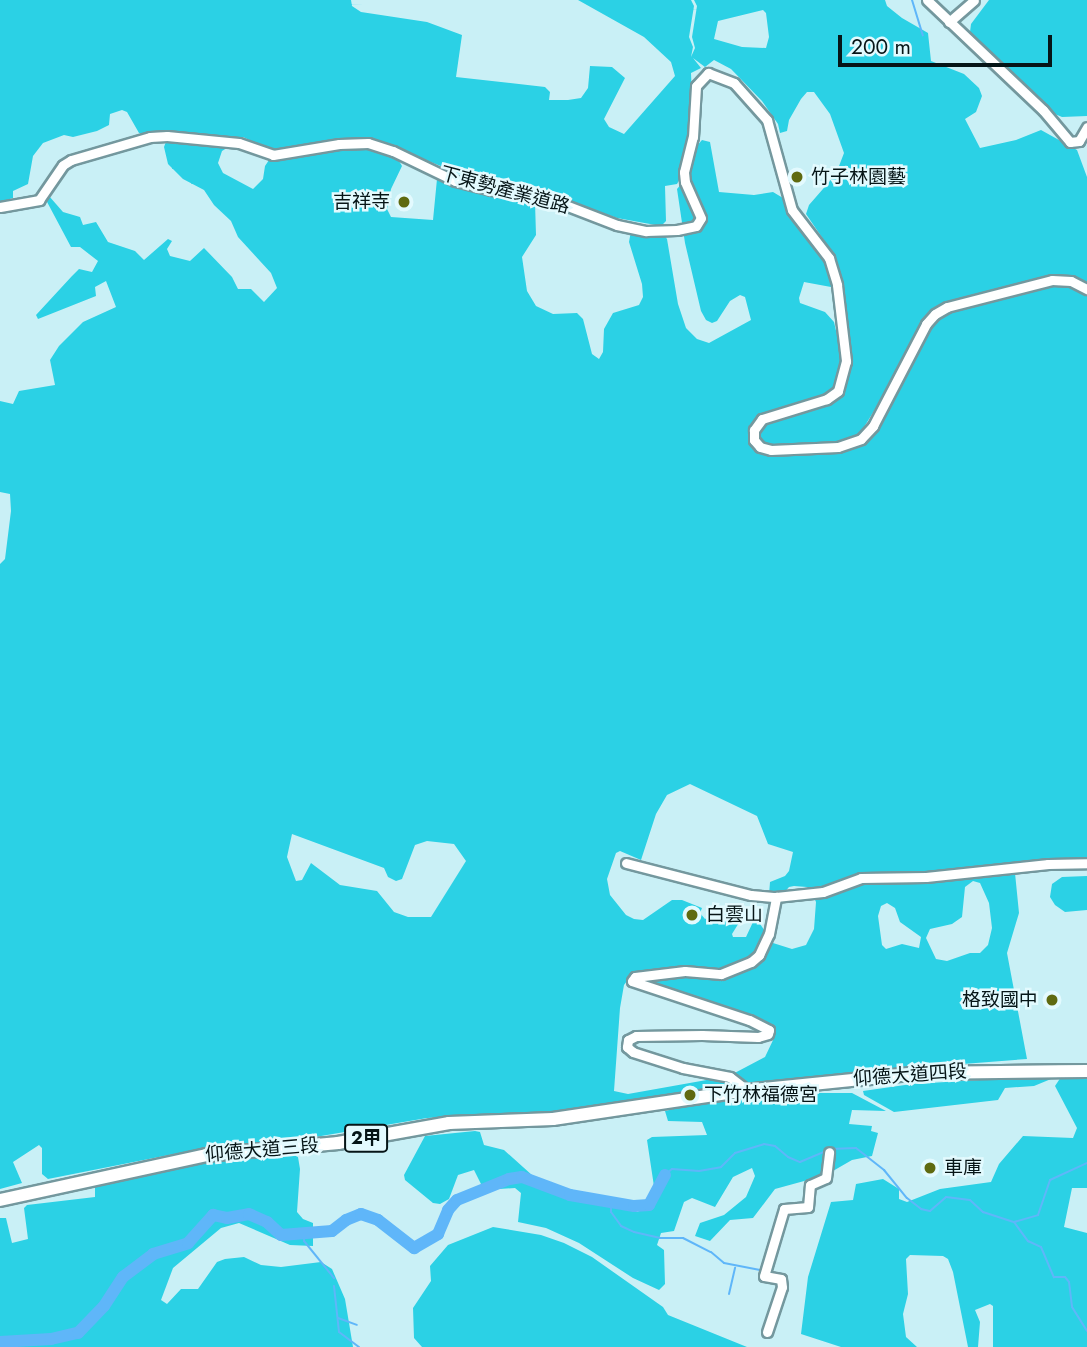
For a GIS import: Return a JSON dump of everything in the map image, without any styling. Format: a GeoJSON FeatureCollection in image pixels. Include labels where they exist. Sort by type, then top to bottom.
{"type":"FeatureCollection","features":[{"type":"Feature","properties":{"kind":"main road","name":"仰德大道四段"},"geometry":{"type":"LineString","coordinates":[[740,1091],[922,1073],[1087,1071]]}},
{"type":"Feature","properties":{"kind":"main road","name":"仰德大道三段"},"geometry":{"type":"LineString","coordinates":[[0,1200],[166,1162],[225,1152],[338,1143],[449,1123],[553,1119],[740,1091]]}},
{"type":"Feature","properties":{"kind":"street"},"geometry":{"type":"LineString","coordinates":[[927,0],[1043,110],[1070,142],[1079,141],[1087,127]]}},
{"type":"Feature","properties":{"kind":"street"},"geometry":{"type":"LineString","coordinates":[[949,22],[974,0]]}},
{"type":"Feature","properties":{"kind":"street","name":"下東勢產業道路"},"geometry":{"type":"LineString","coordinates":[[0,207],[39,200],[63,165],[71,160],[158,136],[239,143],[272,155],[339,144],[368,143],[455,181],[491,190],[547,198],[617,225],[646,231],[691,228],[701,218],[685,182],[684,172],[693,137],[696,86],[708,73],[734,83],[767,120],[792,210],[829,258],[835,270],[846,361],[842,383],[832,397],[767,415],[758,421],[754,440],[766,450],[838,447],[861,439],[879,415],[926,324],[935,314],[947,307],[1052,280],[1071,281],[1087,289]]}},
{"type":"Feature","properties":{"kind":"street"},"geometry":{"type":"LineString","coordinates":[[626,863],[751,895],[776,897],[823,892],[861,878],[926,877],[1048,864],[1087,863]]}},
{"type":"Feature","properties":{"kind":"street"},"geometry":{"type":"LineString","coordinates":[[740,1091],[730,1077],[683,1068],[633,1052],[627,1046],[628,1040],[636,1036],[758,1037],[768,1034],[767,1028],[632,981],[643,975],[685,971],[721,974],[751,962],[759,956],[769,933],[776,897]]}},
{"type":"Feature","properties":{"kind":"street"},"geometry":{"type":"LineString","coordinates":[[767,1332],[782,1287],[781,1279],[764,1276],[772,1258],[783,1209],[808,1207],[810,1185],[826,1178],[829,1152]]}},
{"type":"Feature","properties":{"kind":"shaded area"},"geometry":{"type":"Polygon","coordinates":[[[0,0],[351,0],[352,6],[361,12],[427,22],[462,35],[456,77],[545,87],[550,92],[549,100],[568,100],[581,98],[588,88],[590,66],[612,67],[625,78],[604,119],[609,127],[624,134],[675,76],[671,62],[644,37],[578,0],[691,0],[694,6],[689,37],[693,47],[691,57],[695,48],[692,37],[697,6],[694,0],[885,0],[887,6],[902,18],[928,33],[931,61],[964,74],[979,88],[982,96],[976,112],[965,119],[980,148],[1016,140],[1041,130],[1077,150],[1087,177],[1087,286],[1072,278],[935,311],[858,437],[849,442],[765,447],[756,439],[759,424],[831,403],[840,396],[849,373],[850,356],[842,322],[843,282],[834,255],[806,214],[809,205],[836,174],[844,153],[830,114],[814,92],[807,92],[801,99],[789,120],[787,131],[780,133],[778,124],[762,101],[731,69],[714,60],[705,67],[693,58],[701,68],[691,73],[692,97],[682,175],[677,184],[665,186],[666,221],[661,226],[617,218],[548,193],[478,181],[381,142],[369,140],[273,151],[243,137],[205,139],[139,133],[127,112],[122,110],[110,114],[109,125],[97,131],[73,137],[64,135],[43,143],[33,156],[28,184],[13,191],[13,198],[0,202],[0,0]],[[763,10],[718,21],[714,39],[742,47],[766,48],[769,37],[766,13],[763,10]]]}},
{"type":"Feature","properties":{"kind":"shaded area"},"geometry":{"type":"Polygon","coordinates":[[[989,0],[1087,0],[1087,116],[1062,117],[1050,112],[970,32],[971,24],[989,0]]]}},
{"type":"Feature","properties":{"kind":"shaded area"},"geometry":{"type":"Polygon","coordinates":[[[167,139],[230,146],[222,151],[218,163],[223,173],[253,189],[263,179],[265,166],[271,157],[321,149],[379,150],[396,156],[402,166],[391,189],[387,209],[391,217],[433,220],[437,179],[535,202],[536,235],[522,257],[527,291],[536,306],[553,314],[577,313],[583,319],[592,354],[599,359],[603,352],[604,329],[613,313],[639,305],[643,297],[642,284],[629,242],[631,231],[664,235],[667,239],[678,304],[686,328],[697,339],[709,343],[751,320],[745,297],[740,295],[730,301],[717,321],[712,323],[706,320],[701,311],[685,243],[677,189],[684,181],[695,148],[702,140],[710,142],[719,192],[754,195],[773,192],[783,198],[793,219],[827,260],[834,283],[831,287],[804,282],[799,298],[800,303],[825,312],[834,322],[843,361],[837,383],[824,397],[758,418],[754,446],[850,449],[872,431],[912,361],[918,343],[937,316],[949,309],[1051,284],[1071,285],[1087,293],[1087,867],[1015,873],[1019,913],[1007,953],[1027,1059],[846,1073],[592,1109],[427,1118],[280,1143],[199,1149],[48,1179],[42,1174],[42,1148],[39,1145],[13,1162],[22,1183],[0,1189],[0,564],[5,559],[11,511],[10,494],[0,492],[0,401],[13,404],[19,391],[55,385],[50,360],[59,346],[83,322],[116,307],[106,281],[95,287],[96,296],[38,319],[36,315],[79,269],[92,272],[98,261],[80,247],[71,247],[46,200],[49,196],[63,212],[80,217],[83,225],[96,222],[108,242],[135,251],[144,260],[168,239],[172,241],[167,249],[170,256],[190,261],[204,248],[232,277],[238,289],[251,289],[264,302],[277,288],[271,273],[238,237],[231,221],[214,205],[204,190],[183,179],[168,164],[164,147],[167,139]],[[690,784],[667,795],[656,814],[641,860],[620,851],[616,853],[607,879],[610,895],[626,915],[643,920],[672,900],[682,900],[702,908],[700,913],[705,919],[717,914],[745,913],[732,934],[733,937],[746,937],[753,922],[758,921],[773,943],[792,949],[806,945],[814,929],[816,902],[811,891],[807,887],[794,886],[789,887],[783,894],[769,895],[770,882],[785,876],[789,871],[793,852],[768,844],[757,816],[690,784]],[[292,834],[287,857],[296,881],[302,880],[311,863],[340,885],[377,891],[394,912],[408,917],[431,917],[466,861],[454,844],[427,841],[415,845],[402,879],[396,881],[388,877],[384,868],[292,834]],[[973,881],[965,887],[962,917],[952,924],[930,929],[926,938],[936,959],[947,961],[970,953],[980,953],[988,945],[992,928],[989,903],[980,883],[973,881]],[[887,903],[881,906],[878,916],[882,945],[886,949],[902,944],[919,948],[921,937],[900,922],[895,908],[887,903]],[[630,977],[624,985],[614,1091],[628,1094],[729,1076],[765,1057],[775,1036],[774,1029],[759,1019],[630,977]]]}},
{"type":"Feature","properties":{"kind":"shaded area"},"geometry":{"type":"Polygon","coordinates":[[[1087,876],[1087,910],[1065,912],[1055,905],[1050,897],[1052,884],[1062,877],[1087,876]]]}},
{"type":"Feature","properties":{"kind":"shaded area"},"geometry":{"type":"Polygon","coordinates":[[[1063,1074],[1087,1075],[1087,1188],[1072,1188],[1064,1227],[1087,1233],[1087,1347],[993,1347],[993,1306],[990,1304],[975,1310],[980,1322],[978,1347],[968,1347],[953,1272],[948,1259],[943,1256],[910,1255],[906,1259],[908,1294],[903,1314],[906,1337],[917,1347],[841,1347],[801,1334],[808,1277],[831,1202],[853,1200],[856,1184],[883,1179],[899,1189],[899,1199],[907,1202],[940,1189],[991,1182],[999,1164],[1023,1136],[1073,1138],[1077,1128],[1055,1086],[1063,1074]]]}},
{"type":"Feature","properties":{"kind":"shaded area"},"geometry":{"type":"Polygon","coordinates":[[[1049,1076],[1051,1079],[1034,1086],[1005,1088],[998,1100],[894,1112],[864,1095],[863,1091],[912,1084],[1049,1076]]]}},
{"type":"Feature","properties":{"kind":"shaded area"},"geometry":{"type":"Polygon","coordinates":[[[784,1093],[852,1093],[886,1111],[852,1110],[849,1124],[872,1126],[871,1131],[878,1133],[872,1156],[852,1160],[826,1175],[775,1189],[753,1218],[730,1220],[710,1241],[695,1236],[700,1223],[724,1215],[746,1197],[755,1176],[752,1168],[733,1177],[715,1207],[692,1198],[684,1202],[674,1231],[661,1233],[657,1245],[664,1250],[665,1284],[659,1290],[633,1278],[579,1243],[546,1228],[518,1222],[521,1193],[515,1188],[484,1190],[474,1170],[458,1175],[449,1199],[440,1204],[433,1203],[405,1180],[404,1175],[425,1136],[475,1131],[480,1132],[484,1145],[504,1150],[533,1176],[577,1200],[637,1212],[654,1205],[655,1193],[647,1140],[652,1137],[707,1135],[702,1122],[668,1121],[665,1111],[703,1102],[784,1093]]]}},
{"type":"Feature","properties":{"kind":"shaded area"},"geometry":{"type":"Polygon","coordinates":[[[257,1154],[291,1154],[298,1157],[300,1169],[297,1212],[303,1219],[313,1223],[313,1246],[290,1245],[239,1223],[221,1228],[173,1268],[161,1300],[167,1304],[181,1289],[198,1289],[217,1262],[225,1259],[244,1257],[261,1265],[281,1267],[321,1262],[332,1269],[345,1299],[353,1347],[0,1347],[0,1218],[6,1218],[12,1243],[28,1239],[24,1208],[27,1205],[95,1197],[95,1184],[195,1163],[257,1154]]]}},
{"type":"Feature","properties":{"kind":"shaded area"},"geometry":{"type":"Polygon","coordinates":[[[493,1227],[541,1235],[564,1243],[592,1257],[663,1307],[668,1315],[747,1347],[422,1347],[414,1338],[413,1308],[431,1281],[430,1266],[448,1245],[493,1227]]]}},
{"type":"Feature","properties":{"kind":"waterway"},"geometry":{"type":"LineString","coordinates":[[912,0],[923,35]]}},
{"type":"Feature","properties":{"kind":"waterway"},"geometry":{"type":"LineString","coordinates":[[665,1175],[672,1169],[699,1171],[721,1167],[735,1153],[764,1144],[775,1146],[788,1157],[800,1162],[824,1152]]}},
{"type":"Feature","properties":{"kind":"waterway"},"geometry":{"type":"LineString","coordinates":[[829,1149],[856,1148],[884,1170],[907,1198],[921,1209],[930,1211],[946,1197],[970,1200],[983,1212],[1014,1222],[1038,1215],[1050,1180],[1087,1163]]}},
{"type":"Feature","properties":{"kind":"waterway"},"geometry":{"type":"LineString","coordinates":[[0,1342],[51,1339],[78,1333],[104,1306],[123,1277],[153,1254],[188,1243],[213,1215],[227,1218],[249,1214],[267,1222],[281,1235],[332,1231],[346,1220],[361,1214],[378,1220],[414,1248],[438,1234],[448,1210],[457,1200],[509,1179],[522,1177],[570,1195],[634,1206],[649,1205],[665,1175]]}},
{"type":"Feature","properties":{"kind":"waterway"},"geometry":{"type":"LineString","coordinates":[[611,1200],[611,1212],[621,1226],[660,1238],[683,1238],[711,1252],[724,1263],[761,1270]]}},
{"type":"Feature","properties":{"kind":"waterway"},"geometry":{"type":"LineString","coordinates":[[1014,1222],[1028,1241],[1041,1247],[1054,1277],[1065,1277],[1069,1282],[1072,1307],[1087,1331]]}},
{"type":"Feature","properties":{"kind":"waterway"},"geometry":{"type":"LineString","coordinates":[[304,1232],[304,1241],[334,1278]]}},
{"type":"Feature","properties":{"kind":"waterway"},"geometry":{"type":"LineString","coordinates":[[729,1294],[735,1268]]}},
{"type":"Feature","properties":{"kind":"waterway"},"geometry":{"type":"LineString","coordinates":[[769,1272],[782,1274]]}},
{"type":"Feature","properties":{"kind":"waterway"},"geometry":{"type":"LineString","coordinates":[[334,1286],[339,1332],[359,1347]]}},
{"type":"Feature","properties":{"kind":"waterway"},"geometry":{"type":"LineString","coordinates":[[338,1318],[357,1325]]}},
{"type":"Feature","properties":{"kind":"place","name":"竹子林園藝"},"geometry":{"type":"Point","coordinates":[797,177]}},
{"type":"Feature","properties":{"kind":"place","name":"吉祥寺"},"geometry":{"type":"Point","coordinates":[404,202]}},
{"type":"Feature","properties":{"kind":"place","name":"白雲山"},"geometry":{"type":"Point","coordinates":[692,915]}},
{"type":"Feature","properties":{"kind":"place","name":"格致國中"},"geometry":{"type":"Point","coordinates":[1052,1000]}},
{"type":"Feature","properties":{"kind":"place","name":"下竹林福德宮"},"geometry":{"type":"Point","coordinates":[690,1095]}},
{"type":"Feature","properties":{"kind":"place","name":"車庫"},"geometry":{"type":"Point","coordinates":[930,1168]}}]}
